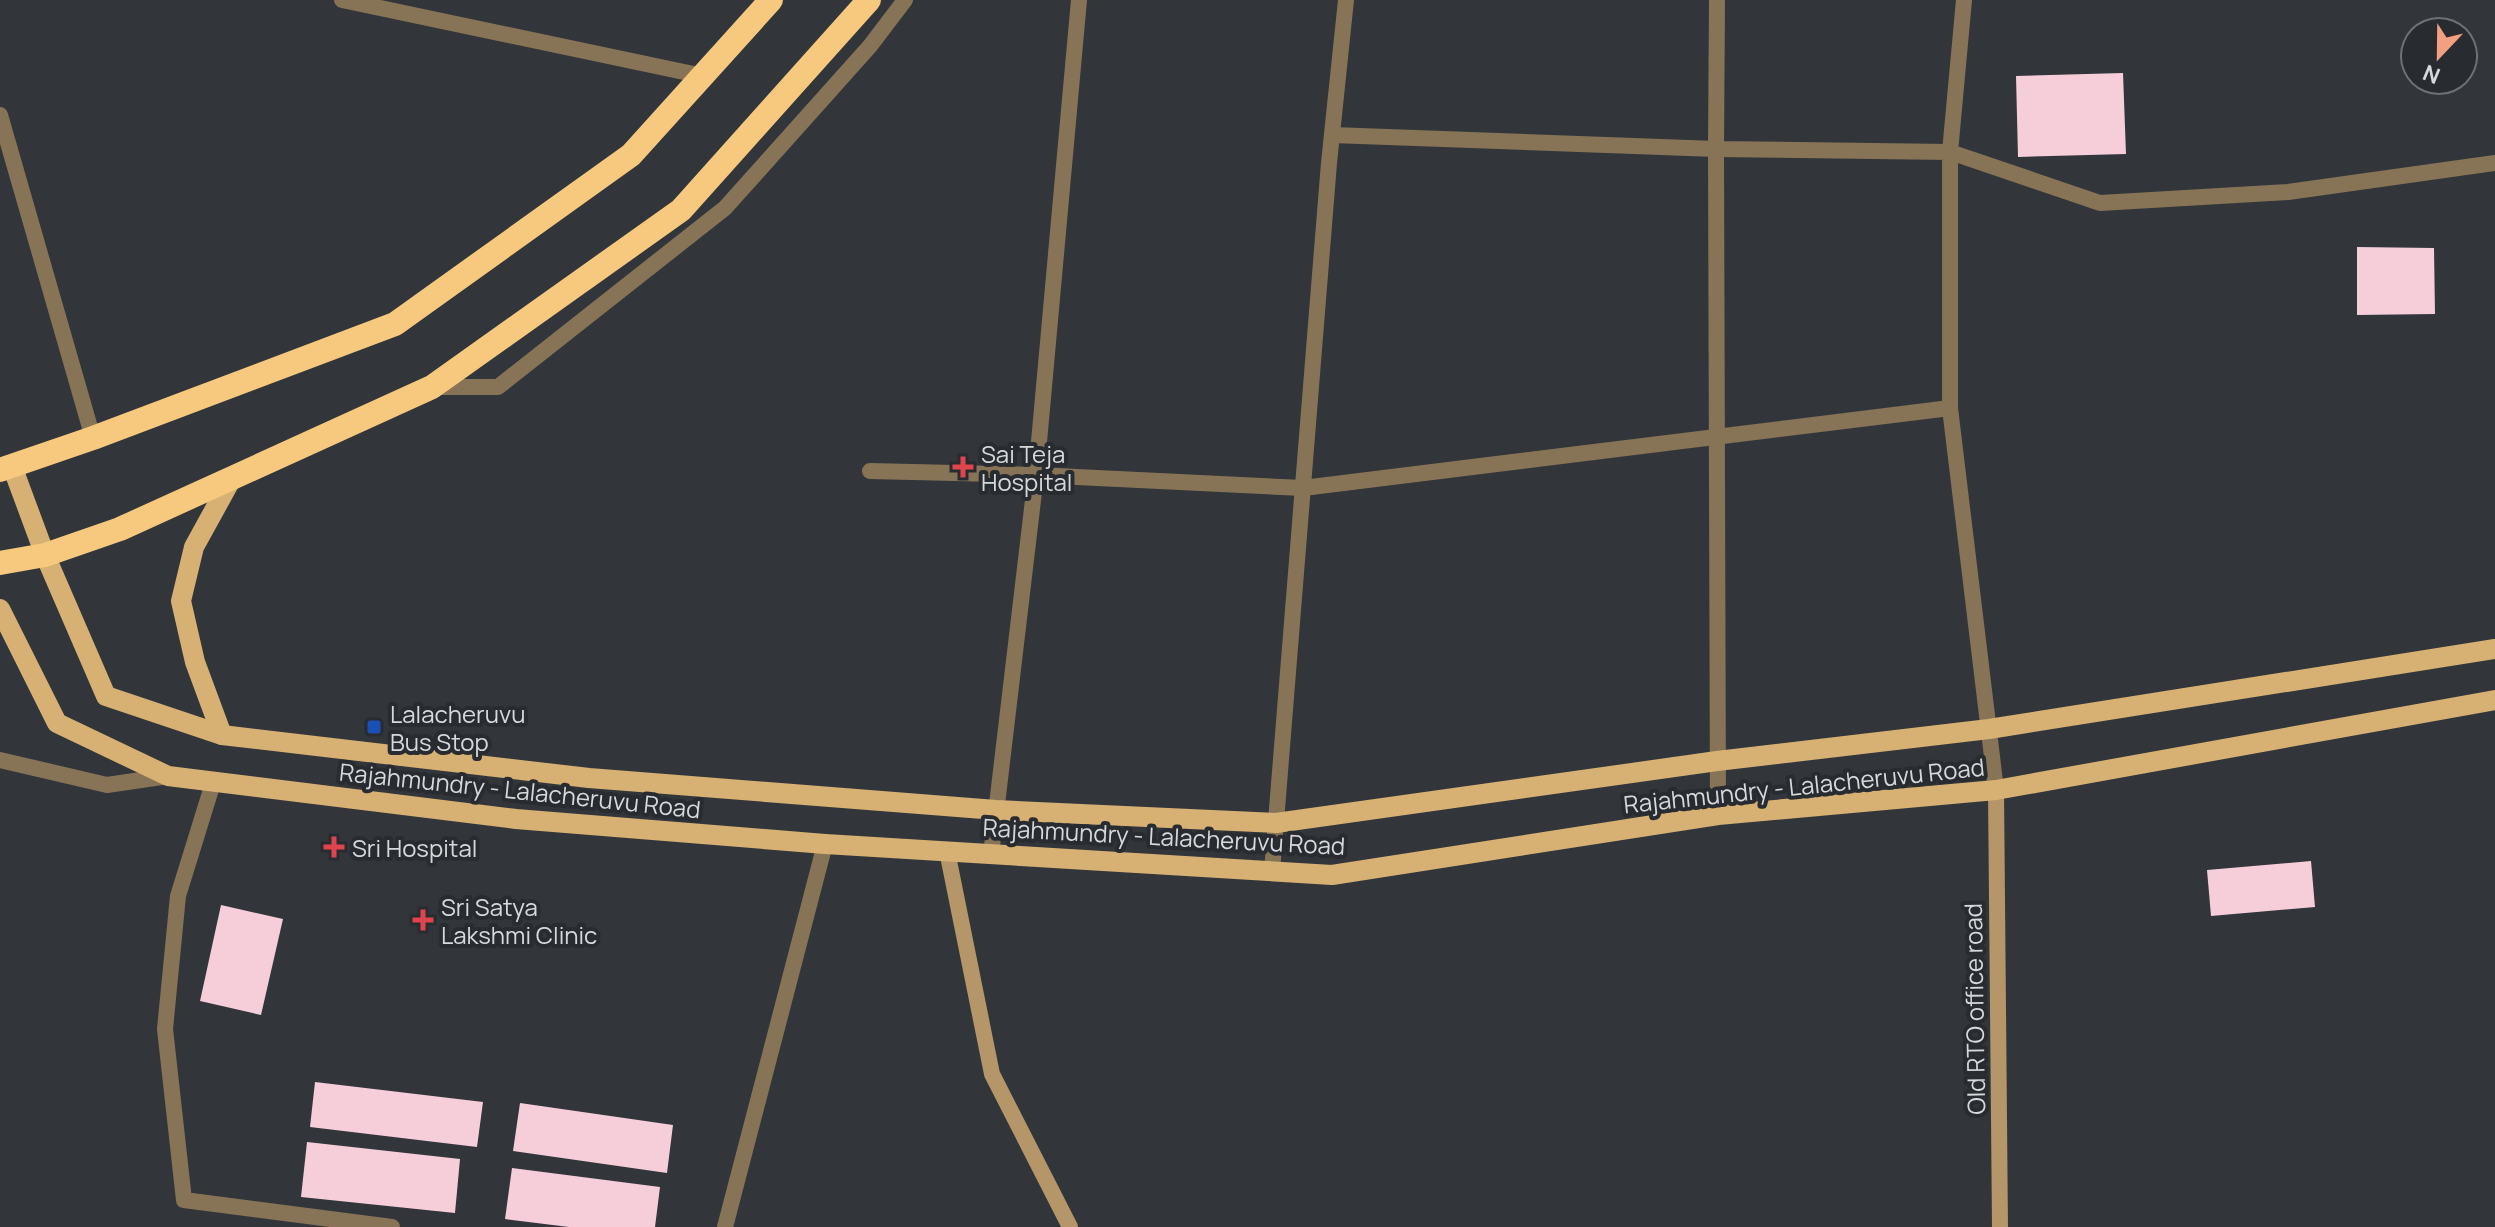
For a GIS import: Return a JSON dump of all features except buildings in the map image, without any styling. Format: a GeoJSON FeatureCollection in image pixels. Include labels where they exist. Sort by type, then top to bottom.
{"type":"FeatureCollection","features":[{"type":"Feature","properties":{"kind":"highway"},"geometry":{"type":"LineString","coordinates":[[6,468],[395,324],[631,155],[771,0]]}},
{"type":"Feature","properties":{"kind":"highway"},"geometry":{"type":"LineString","coordinates":[[0,563],[45,555],[120,529],[432,387],[681,210],[869,0]]}},
{"type":"Feature","properties":{"kind":"main road"},"geometry":{"type":"LineString","coordinates":[[6,468],[106,696],[222,735],[589,778],[996,810],[1276,823],[1717,761],[1989,729],[2495,649]]}},
{"type":"Feature","properties":{"kind":"main road"},"geometry":{"type":"LineString","coordinates":[[222,735],[195,662],[181,601],[194,547],[232,478]]}},
{"type":"Feature","properties":{"kind":"main road","name":"Rajahmundry - Lalacheruvu Road"},"geometry":{"type":"LineString","coordinates":[[0,609],[57,723],[168,776],[516,819],[825,844],[1332,875],[1718,815],[1996,790],[2495,700]]}},
{"type":"Feature","properties":{"kind":"street"},"geometry":{"type":"LineString","coordinates":[[342,0],[703,76]]}},
{"type":"Feature","properties":{"kind":"street"},"geometry":{"type":"LineString","coordinates":[[432,387],[498,387],[725,208],[870,46],[905,0]]}},
{"type":"Feature","properties":{"kind":"street"},"geometry":{"type":"LineString","coordinates":[[991,855],[1036,475],[1079,0]]}},
{"type":"Feature","properties":{"kind":"street"},"geometry":{"type":"LineString","coordinates":[[1272,871],[1332,135],[1346,0]]}},
{"type":"Feature","properties":{"kind":"street"},"geometry":{"type":"LineString","coordinates":[[1717,0],[1718,815]]}},
{"type":"Feature","properties":{"kind":"street"},"geometry":{"type":"LineString","coordinates":[[1964,0],[1950,152],[1950,408],[1996,790]]}},
{"type":"Feature","properties":{"kind":"street"},"geometry":{"type":"LineString","coordinates":[[0,115],[93,438]]}},
{"type":"Feature","properties":{"kind":"street"},"geometry":{"type":"LineString","coordinates":[[1332,135],[1716,149],[1950,152],[2100,203],[2288,192],[2495,163]]}},
{"type":"Feature","properties":{"kind":"street"},"geometry":{"type":"LineString","coordinates":[[870,471],[1036,475],[1303,488],[1950,408]]}},
{"type":"Feature","properties":{"kind":"street"},"geometry":{"type":"LineString","coordinates":[[0,760],[107,785],[168,776]]}},
{"type":"Feature","properties":{"kind":"street"},"geometry":{"type":"LineString","coordinates":[[213,783],[178,896],[165,1029],[184,1200],[392,1227]]}},
{"type":"Feature","properties":{"kind":"street","name":"Old RTO office road"},"geometry":{"type":"LineString","coordinates":[[1996,790],[2000,1227]]}},
{"type":"Feature","properties":{"kind":"street"},"geometry":{"type":"LineString","coordinates":[[725,1227],[825,844]]}},
{"type":"Feature","properties":{"kind":"street"},"geometry":{"type":"LineString","coordinates":[[947,851],[992,1074],[1070,1227]]}},
{"type":"Feature","properties":{"kind":"place","name":"Sai Teja Hospital"},"geometry":{"type":"Point","coordinates":[963,467]}},
{"type":"Feature","properties":{"kind":"place","name":"Lalacheruvu Bus Stop"},"geometry":{"type":"Point","coordinates":[374,727]}},
{"type":"Feature","properties":{"kind":"place","name":"Sri Hospital"},"geometry":{"type":"Point","coordinates":[334,847]}},
{"type":"Feature","properties":{"kind":"place","name":"Sri Satya Lakshmi Clinic"},"geometry":{"type":"Point","coordinates":[423,920]}}]}
